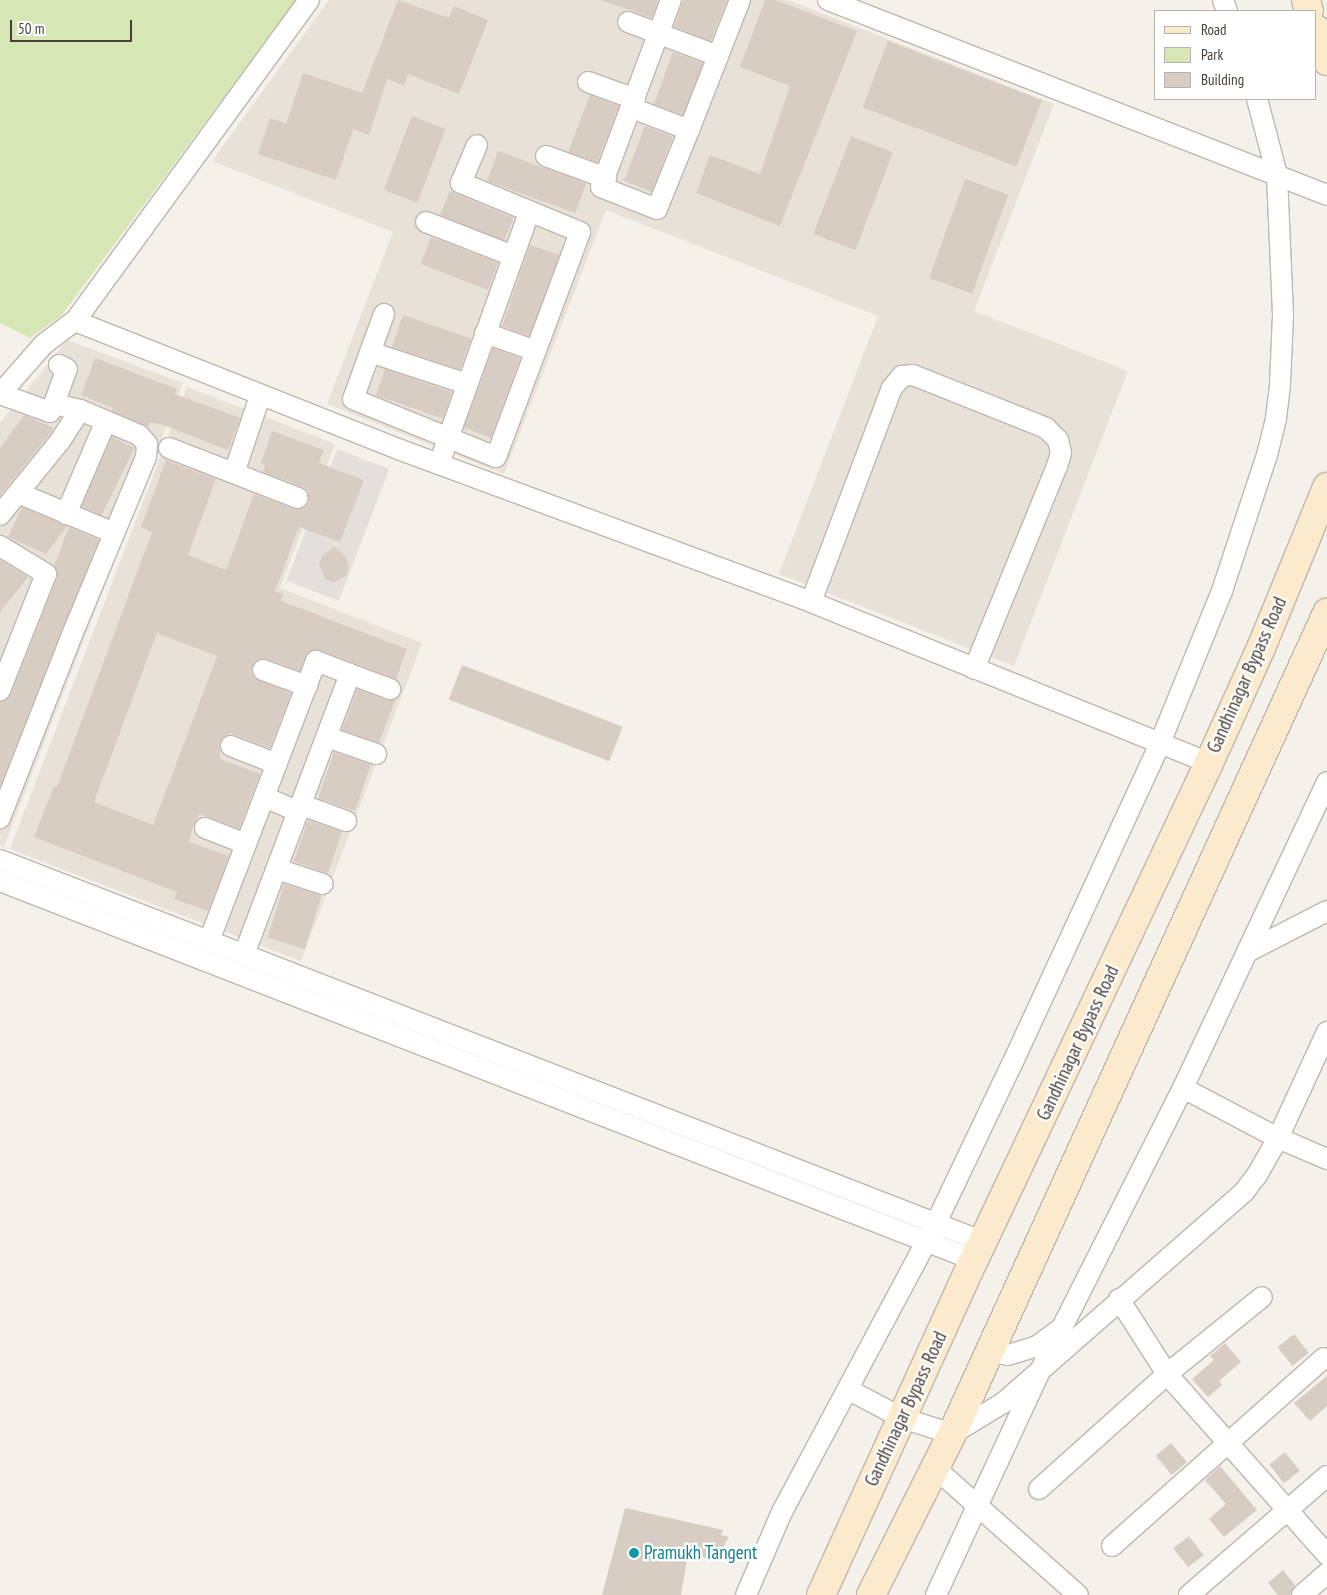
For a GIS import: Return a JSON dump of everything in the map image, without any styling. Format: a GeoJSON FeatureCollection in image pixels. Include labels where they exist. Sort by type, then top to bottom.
{"type":"FeatureCollection","features":[{"type":"Feature","properties":{"kind":"main road"},"geometry":{"type":"LineString","coordinates":[[1317,32],[1327,61]]}},
{"type":"Feature","properties":{"kind":"main road","name":"Gandhinagar Bypass Road"},"geometry":{"type":"LineString","coordinates":[[821,1595],[979,1251],[1209,763],[1261,648],[1327,487]]}},
{"type":"Feature","properties":{"kind":"main road"},"geometry":{"type":"LineString","coordinates":[[871,1595],[952,1434],[1327,613]]}},
{"type":"Feature","properties":{"kind":"street"},"geometry":{"type":"LineString","coordinates":[[59,366],[67,369],[50,412],[0,394],[44,344],[75,321],[308,0]]}},
{"type":"Feature","properties":{"kind":"street"},"geometry":{"type":"LineString","coordinates":[[672,0],[601,187],[657,209],[690,130],[740,0]]}},
{"type":"Feature","properties":{"kind":"street"},"geometry":{"type":"LineString","coordinates":[[828,0],[1327,195]]}},
{"type":"Feature","properties":{"kind":"street"},"geometry":{"type":"LineString","coordinates":[[628,22],[718,56]]}},
{"type":"Feature","properties":{"kind":"street"},"geometry":{"type":"LineString","coordinates":[[588,82],[690,130]]}},
{"type":"Feature","properties":{"kind":"street"},"geometry":{"type":"LineString","coordinates":[[746,1595],[782,1512],[849,1390],[936,1223],[1160,743],[1222,591],[1267,455],[1276,418],[1283,314],[1277,176],[1257,100]]}},
{"type":"Feature","properties":{"kind":"street"},"geometry":{"type":"LineString","coordinates":[[384,314],[353,399],[496,456],[580,232],[461,183],[477,145]]}},
{"type":"Feature","properties":{"kind":"street"},"geometry":{"type":"LineString","coordinates":[[546,156],[606,178]]}},
{"type":"Feature","properties":{"kind":"street"},"geometry":{"type":"LineString","coordinates":[[439,464],[529,212]]}},
{"type":"Feature","properties":{"kind":"street"},"geometry":{"type":"LineString","coordinates":[[426,222],[513,256]]}},
{"type":"Feature","properties":{"kind":"street"},"geometry":{"type":"LineString","coordinates":[[75,321],[260,396],[811,602],[1209,763]]}},
{"type":"Feature","properties":{"kind":"street"},"geometry":{"type":"LineString","coordinates":[[485,333],[536,351]]}},
{"type":"Feature","properties":{"kind":"street"},"geometry":{"type":"LineString","coordinates":[[370,352],[467,384]]}},
{"type":"Feature","properties":{"kind":"street"},"geometry":{"type":"LineString","coordinates":[[811,602],[892,388],[902,376],[913,375],[1046,428],[1058,440],[1061,454],[1058,466],[974,669]]}},
{"type":"Feature","properties":{"kind":"street"},"geometry":{"type":"LineString","coordinates":[[234,473],[260,396]]}},
{"type":"Feature","properties":{"kind":"street"},"geometry":{"type":"LineString","coordinates":[[0,818],[146,457],[147,444],[139,436],[80,410],[54,404]]}},
{"type":"Feature","properties":{"kind":"street"},"geometry":{"type":"LineString","coordinates":[[0,514],[60,441],[80,410]]}},
{"type":"Feature","properties":{"kind":"street"},"geometry":{"type":"LineString","coordinates":[[66,514],[106,421]]}},
{"type":"Feature","properties":{"kind":"street"},"geometry":{"type":"LineString","coordinates":[[169,448],[298,498]]}},
{"type":"Feature","properties":{"kind":"street"},"geometry":{"type":"LineString","coordinates":[[18,493],[114,533]]}},
{"type":"Feature","properties":{"kind":"street"},"geometry":{"type":"LineString","coordinates":[[0,546],[46,574],[0,690]]}},
{"type":"Feature","properties":{"kind":"street"},"geometry":{"type":"LineString","coordinates":[[209,942],[316,661],[390,689]]}},
{"type":"Feature","properties":{"kind":"street"},"geometry":{"type":"LineString","coordinates":[[263,670],[307,686]]}},
{"type":"Feature","properties":{"kind":"street"},"geometry":{"type":"LineString","coordinates":[[244,955],[350,674]]}},
{"type":"Feature","properties":{"kind":"street"},"geometry":{"type":"LineString","coordinates":[[327,737],[376,754]]}},
{"type":"Feature","properties":{"kind":"street"},"geometry":{"type":"LineString","coordinates":[[231,746],[277,764]]}},
{"type":"Feature","properties":{"kind":"street"},"geometry":{"type":"LineString","coordinates":[[936,1595],[1040,1371],[1183,1088],[1327,782]]}},
{"type":"Feature","properties":{"kind":"street"},"geometry":{"type":"LineString","coordinates":[[264,797],[346,821]]}},
{"type":"Feature","properties":{"kind":"street"},"geometry":{"type":"LineString","coordinates":[[205,828],[246,844]]}},
{"type":"Feature","properties":{"kind":"street"},"geometry":{"type":"LineString","coordinates":[[0,860],[936,1223],[979,1251]]}},
{"type":"Feature","properties":{"kind":"street"},"geometry":{"type":"LineString","coordinates":[[277,869],[323,884]]}},
{"type":"Feature","properties":{"kind":"street"},"geometry":{"type":"LineString","coordinates":[[0,882],[926,1241],[979,1251]]}},
{"type":"Feature","properties":{"kind":"street"},"geometry":{"type":"LineString","coordinates":[[1247,952],[1327,911]]}},
{"type":"Feature","properties":{"kind":"street"},"geometry":{"type":"LineString","coordinates":[[849,1390],[902,1418],[952,1434],[1003,1403],[1244,1192],[1257,1175],[1278,1138],[1327,1032]]}},
{"type":"Feature","properties":{"kind":"street"},"geometry":{"type":"LineString","coordinates":[[1183,1088],[1278,1138],[1327,1159]]}},
{"type":"Feature","properties":{"kind":"street"},"geometry":{"type":"LineString","coordinates":[[1039,1489],[1167,1374],[1262,1297]]}},
{"type":"Feature","properties":{"kind":"street"},"geometry":{"type":"LineString","coordinates":[[1119,1300],[1167,1374],[1327,1555]]}},
{"type":"Feature","properties":{"kind":"street"},"geometry":{"type":"LineString","coordinates":[[989,1352],[1008,1355],[1037,1346],[1064,1326]]}},
{"type":"Feature","properties":{"kind":"street"},"geometry":{"type":"LineString","coordinates":[[1112,1546],[1324,1358]]}},
{"type":"Feature","properties":{"kind":"street"},"geometry":{"type":"LineString","coordinates":[[935,1468],[1078,1595]]}},
{"type":"Feature","properties":{"kind":"street"},"geometry":{"type":"LineString","coordinates":[[1188,1595],[1327,1476]]}},
{"type":"Feature","properties":{"kind":"street"},"geometry":{"type":"LineString","coordinates":[[1302,1595],[1327,1573]]}},
{"type":"Feature","properties":{"kind":"shaded area"},"geometry":{"type":"Polygon","coordinates":[[[329,0],[788,0],[1054,104],[974,311],[1128,371],[1014,666],[779,574],[878,316],[606,210],[504,474],[327,404],[393,232],[212,161],[329,0]]]}},
{"type":"Feature","properties":{"kind":"shaded area"},"geometry":{"type":"Polygon","coordinates":[[[67,340],[183,383],[4,847],[0,845],[0,423],[67,340]]]}},
{"type":"Feature","properties":{"kind":"shaded area"},"geometry":{"type":"Polygon","coordinates":[[[187,387],[335,444],[280,588],[422,643],[301,961],[10,849],[187,387]]]}},
{"type":"Feature","properties":{"kind":"shaded area"},"geometry":{"type":"Polygon","coordinates":[[[337,449],[389,469],[339,601],[286,581],[337,449]]]}},
{"type":"Feature","properties":{"kind":"green space"},"geometry":{"type":"Polygon","coordinates":[[[0,0],[296,0],[61,316],[30,338],[0,323],[0,0]]]}},
{"type":"Feature","properties":{"kind":"building"},"geometry":{"type":"Polygon","coordinates":[[[398,0],[449,18],[454,6],[488,20],[459,94],[408,74],[404,86],[387,79],[369,135],[353,129],[336,180],[258,154],[270,118],[286,124],[303,73],[362,93],[398,0]]]}},
{"type":"Feature","properties":{"kind":"building"},"geometry":{"type":"Polygon","coordinates":[[[601,0],[658,0],[652,18],[601,0]]]}},
{"type":"Feature","properties":{"kind":"building"},"geometry":{"type":"Polygon","coordinates":[[[683,0],[727,0],[711,41],[674,27],[683,0]]]}},
{"type":"Feature","properties":{"kind":"building"},"geometry":{"type":"Polygon","coordinates":[[[765,0],[775,0],[857,31],[780,226],[696,193],[710,155],[760,174],[790,86],[740,67],[765,0]]]}},
{"type":"Feature","properties":{"kind":"building"},"geometry":{"type":"Polygon","coordinates":[[[888,41],[1042,100],[1017,166],[863,107],[888,41]]]}},
{"type":"Feature","properties":{"kind":"building"},"geometry":{"type":"Polygon","coordinates":[[[673,52],[703,63],[684,116],[654,105],[673,52]]]}},
{"type":"Feature","properties":{"kind":"building"},"geometry":{"type":"Polygon","coordinates":[[[590,95],[619,106],[597,163],[568,152],[590,95]]]}},
{"type":"Feature","properties":{"kind":"building"},"geometry":{"type":"Polygon","coordinates":[[[412,116],[446,129],[417,203],[384,190],[412,116]]]}},
{"type":"Feature","properties":{"kind":"building"},"geometry":{"type":"Polygon","coordinates":[[[645,126],[673,137],[652,192],[624,181],[645,126]]]}},
{"type":"Feature","properties":{"kind":"building"},"geometry":{"type":"Polygon","coordinates":[[[851,136],[893,152],[855,250],[813,234],[851,136]]]}},
{"type":"Feature","properties":{"kind":"building"},"geometry":{"type":"Polygon","coordinates":[[[498,151],[586,183],[575,213],[487,181],[498,151]]]}},
{"type":"Feature","properties":{"kind":"building"},"geometry":{"type":"Polygon","coordinates":[[[965,179],[1008,195],[972,293],[929,278],[965,179]]]}},
{"type":"Feature","properties":{"kind":"building"},"geometry":{"type":"Polygon","coordinates":[[[450,191],[514,218],[503,242],[440,215],[450,191]]]}},
{"type":"Feature","properties":{"kind":"building"},"geometry":{"type":"Polygon","coordinates":[[[431,237],[498,263],[488,290],[421,264],[431,237]]]}},
{"type":"Feature","properties":{"kind":"building"},"geometry":{"type":"Polygon","coordinates":[[[530,245],[559,255],[531,336],[502,326],[530,245]]]}},
{"type":"Feature","properties":{"kind":"building"},"geometry":{"type":"Polygon","coordinates":[[[403,315],[471,338],[460,371],[392,347],[403,315]]]}},
{"type":"Feature","properties":{"kind":"building"},"geometry":{"type":"Polygon","coordinates":[[[493,348],[520,358],[491,438],[464,428],[493,348]]]}},
{"type":"Feature","properties":{"kind":"building"},"geometry":{"type":"Polygon","coordinates":[[[95,358],[177,389],[175,394],[240,418],[228,450],[163,425],[150,422],[148,427],[112,411],[113,408],[81,395],[95,358]]]}},
{"type":"Feature","properties":{"kind":"building"},"geometry":{"type":"Polygon","coordinates":[[[385,369],[452,392],[443,419],[376,395],[385,369]]]}},
{"type":"Feature","properties":{"kind":"building"},"geometry":{"type":"Polygon","coordinates":[[[24,415],[54,428],[0,496],[0,448],[24,415]]]}},
{"type":"Feature","properties":{"kind":"building"},"geometry":{"type":"Polygon","coordinates":[[[272,431],[324,450],[319,463],[364,480],[340,542],[299,527],[275,591],[283,594],[281,601],[407,649],[396,679],[320,650],[308,652],[300,671],[267,659],[255,661],[251,672],[254,678],[291,693],[270,748],[230,733],[220,742],[220,759],[260,774],[239,829],[200,814],[194,824],[189,842],[229,856],[208,911],[174,899],[177,892],[34,837],[54,786],[57,787],[152,532],[141,527],[166,460],[216,479],[188,555],[226,570],[254,494],[294,509],[305,508],[309,502],[308,491],[303,487],[263,472],[265,465],[261,463],[272,431]],[[157,633],[94,802],[153,825],[217,656],[157,633]]]}},
{"type":"Feature","properties":{"kind":"building"},"geometry":{"type":"Polygon","coordinates":[[[112,437],[134,448],[101,516],[79,505],[112,437]]]}},
{"type":"Feature","properties":{"kind":"building"},"geometry":{"type":"Polygon","coordinates":[[[22,507],[67,526],[46,554],[8,537],[22,507]]]}},
{"type":"Feature","properties":{"kind":"building"},"geometry":{"type":"Polygon","coordinates":[[[69,527],[99,540],[0,786],[0,702],[11,694],[57,578],[54,566],[69,527]]]}},
{"type":"Feature","properties":{"kind":"building"},"geometry":{"type":"Polygon","coordinates":[[[334,547],[345,556],[349,565],[347,575],[334,582],[325,579],[319,565],[322,556],[334,547]]]}},
{"type":"Feature","properties":{"kind":"building"},"geometry":{"type":"Polygon","coordinates":[[[0,560],[28,577],[0,612],[0,560]]]}},
{"type":"Feature","properties":{"kind":"building"},"geometry":{"type":"Polygon","coordinates":[[[462,665],[623,727],[609,761],[449,700],[462,665]]]}},
{"type":"Feature","properties":{"kind":"building"},"geometry":{"type":"Polygon","coordinates":[[[357,689],[386,700],[395,700],[379,743],[342,730],[357,689]]]}},
{"type":"Feature","properties":{"kind":"building"},"geometry":{"type":"Polygon","coordinates":[[[334,752],[371,765],[355,811],[318,798],[334,752]]]}},
{"type":"Feature","properties":{"kind":"building"},"geometry":{"type":"Polygon","coordinates":[[[308,820],[342,832],[328,873],[294,862],[308,820]]]}},
{"type":"Feature","properties":{"kind":"building"},"geometry":{"type":"Polygon","coordinates":[[[284,884],[321,895],[305,949],[268,938],[284,884]]]}},
{"type":"Feature","properties":{"kind":"building"},"geometry":{"type":"Polygon","coordinates":[[[1294,1334],[1309,1353],[1292,1366],[1277,1347],[1294,1334]]]}},
{"type":"Feature","properties":{"kind":"building"},"geometry":{"type":"Polygon","coordinates":[[[1225,1343],[1241,1362],[1219,1381],[1222,1385],[1208,1397],[1192,1379],[1214,1360],[1210,1356],[1225,1343]]]}},
{"type":"Feature","properties":{"kind":"building"},"geometry":{"type":"Polygon","coordinates":[[[1327,1376],[1327,1406],[1310,1421],[1294,1403],[1327,1376]]]}},
{"type":"Feature","properties":{"kind":"building"},"geometry":{"type":"Polygon","coordinates":[[[1171,1443],[1187,1462],[1172,1475],[1156,1456],[1171,1443]]]}},
{"type":"Feature","properties":{"kind":"building"},"geometry":{"type":"Polygon","coordinates":[[[1285,1452],[1300,1471],[1284,1483],[1269,1464],[1285,1452]]]}},
{"type":"Feature","properties":{"kind":"building"},"geometry":{"type":"Polygon","coordinates":[[[1220,1466],[1257,1510],[1224,1537],[1209,1519],[1226,1504],[1205,1480],[1220,1466]]]}},
{"type":"Feature","properties":{"kind":"building","name":"Pramukh Tangent"},"geometry":{"type":"Polygon","coordinates":[[[625,1508],[723,1530],[721,1535],[729,1537],[716,1560],[688,1554],[681,1595],[602,1595],[625,1508]]]}},
{"type":"Feature","properties":{"kind":"building"},"geometry":{"type":"Polygon","coordinates":[[[1189,1536],[1204,1555],[1188,1567],[1173,1548],[1189,1536]]]}},
{"type":"Feature","properties":{"kind":"building"},"geometry":{"type":"Polygon","coordinates":[[[1283,1570],[1295,1585],[1290,1595],[1278,1595],[1268,1583],[1283,1570]]]}},
{"type":"Feature","properties":{"kind":"place","name":"Pramukh Tangent"},"geometry":{"type":"Point","coordinates":[634,1553]}}]}
